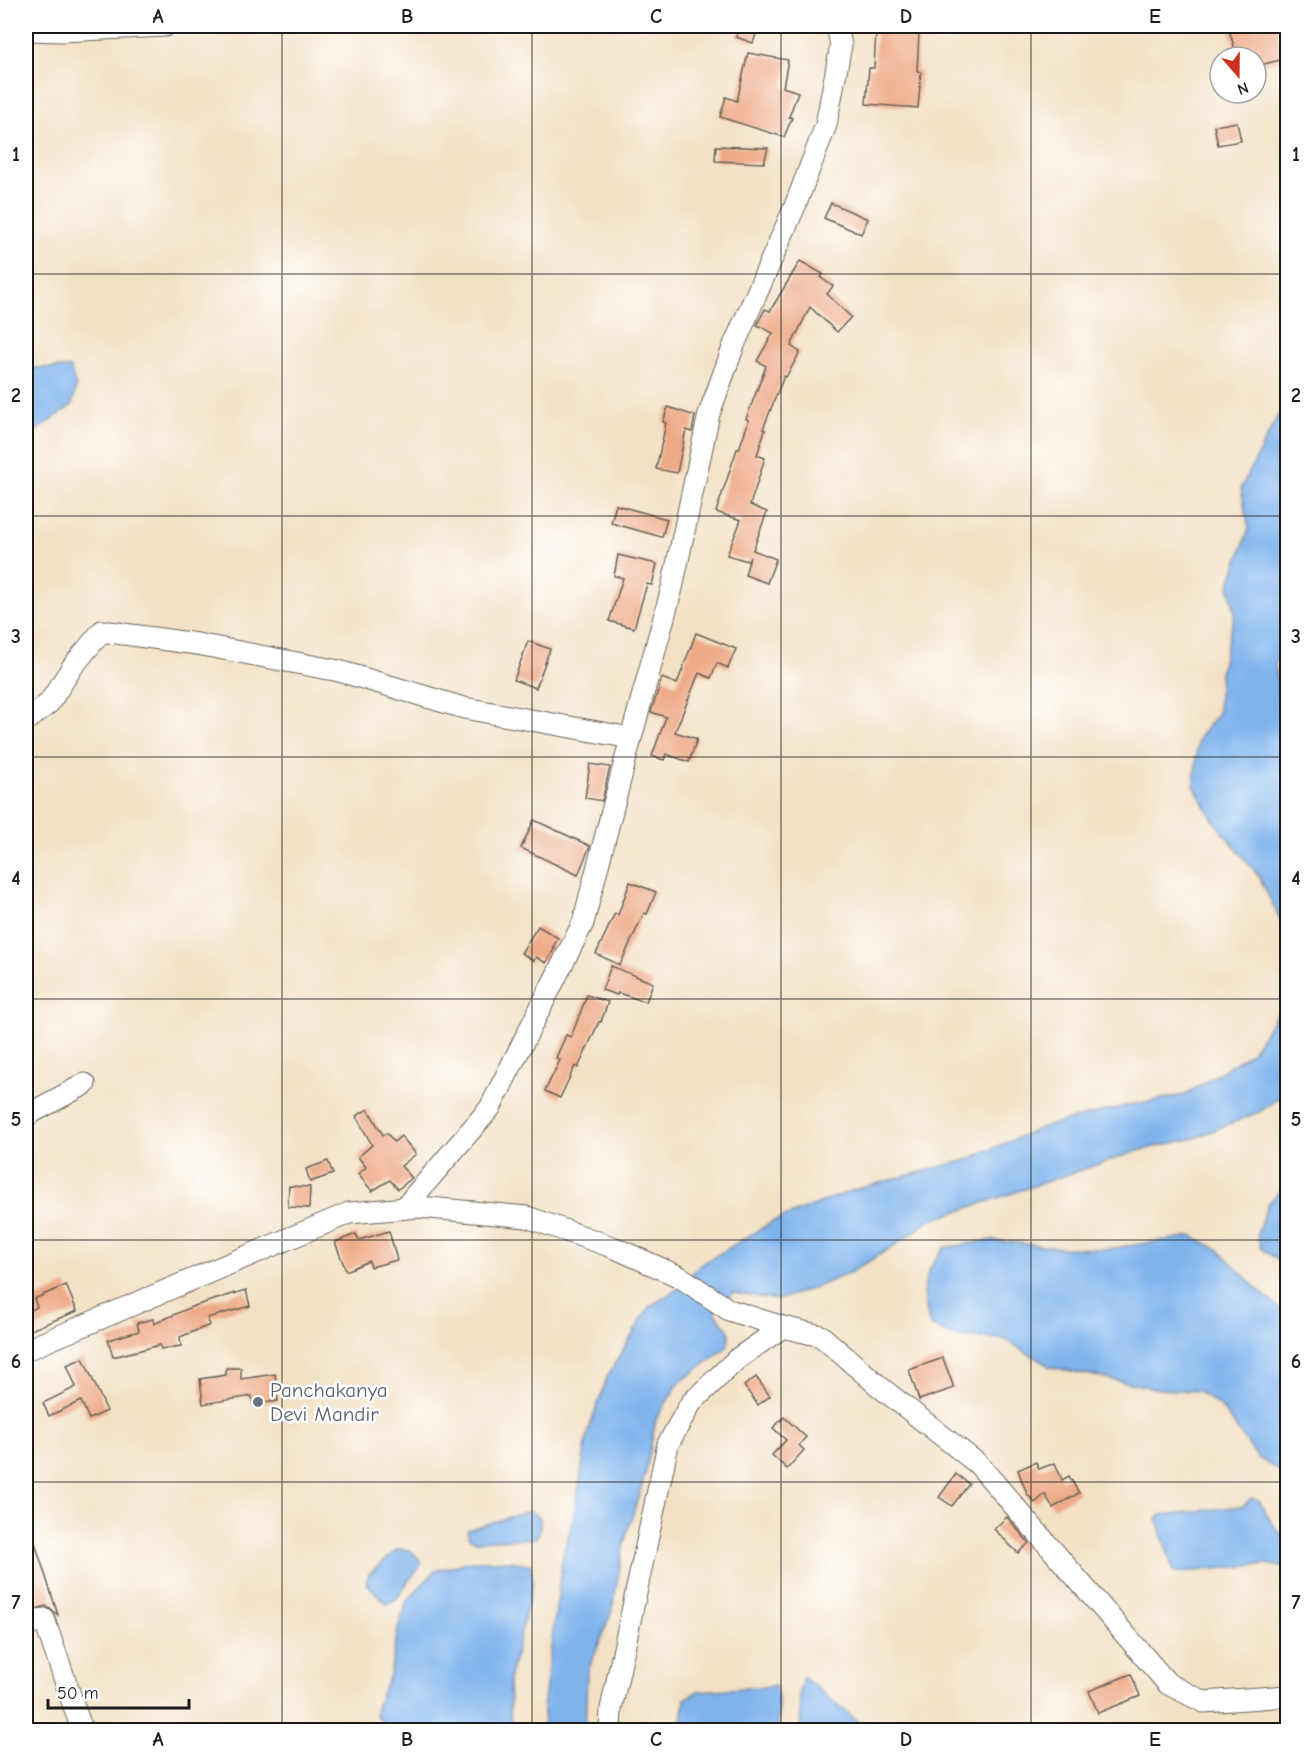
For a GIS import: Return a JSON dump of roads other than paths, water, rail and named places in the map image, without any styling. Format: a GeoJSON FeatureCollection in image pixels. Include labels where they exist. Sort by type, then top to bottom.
{"type":"FeatureCollection","features":[{"type":"Feature","properties":{"kind":"street"},"geometry":{"type":"LineString","coordinates":[[26,30],[62,31],[165,26]]}},
{"type":"Feature","properties":{"kind":"street"},"geometry":{"type":"LineString","coordinates":[[404,1208],[490,1108],[583,923],[672,588],[709,414],[734,345],[795,206],[826,125],[841,45],[837,26]]}},
{"type":"Feature","properties":{"kind":"street"},"geometry":{"type":"LineString","coordinates":[[26,721],[49,703],[73,666],[102,631],[197,644],[339,671],[464,708],[631,738]]}},
{"type":"Feature","properties":{"kind":"street"},"geometry":{"type":"LineString","coordinates":[[26,1112],[29,1114],[85,1083]]}},
{"type":"Feature","properties":{"kind":"street"},"geometry":{"type":"LineString","coordinates":[[26,1350],[349,1213],[418,1207],[527,1217],[615,1248],[680,1276],[729,1310],[821,1336],[880,1387],[978,1464],[1168,1684],[1204,1702],[1287,1696]]}},
{"type":"Feature","properties":{"kind":"street"},"geometry":{"type":"LineString","coordinates":[[610,1731],[611,1709],[668,1444],[691,1403],[737,1359],[783,1327]]}},
{"type":"Feature","properties":{"kind":"street"},"geometry":{"type":"LineString","coordinates":[[26,1626],[44,1619],[82,1731]]}},
{"type":"Feature","properties":{"kind":"water"},"geometry":{"type":"Polygon","coordinates":[[[26,368],[70,368],[76,387],[72,405],[26,438],[26,368]]]}},
{"type":"Feature","properties":{"kind":"water"},"geometry":{"type":"Polygon","coordinates":[[[1287,398],[1287,639],[1275,664],[1280,720],[1288,751],[1287,933],[1258,875],[1213,820],[1194,785],[1198,739],[1218,713],[1220,673],[1235,612],[1229,586],[1249,528],[1241,488],[1287,398]]]}},
{"type":"Feature","properties":{"kind":"water"},"geometry":{"type":"Polygon","coordinates":[[[1287,999],[1287,1092],[1261,1111],[1195,1138],[1141,1150],[929,1221],[851,1272],[819,1286],[778,1300],[733,1293],[715,1312],[730,1333],[727,1347],[678,1384],[656,1419],[646,1472],[624,1543],[612,1611],[587,1673],[585,1730],[544,1730],[543,1709],[563,1555],[574,1516],[588,1431],[608,1375],[649,1307],[676,1290],[699,1266],[772,1222],[853,1190],[966,1160],[1045,1126],[1130,1105],[1185,1095],[1252,1052],[1287,999]]]}},
{"type":"Feature","properties":{"kind":"water"},"geometry":{"type":"Polygon","coordinates":[[[1287,1183],[1287,1265],[1261,1249],[1257,1234],[1268,1204],[1287,1183]]]}},
{"type":"Feature","properties":{"kind":"water"},"geometry":{"type":"Polygon","coordinates":[[[1192,1236],[1218,1249],[1257,1289],[1287,1315],[1287,1473],[1285,1474],[1258,1458],[1220,1406],[1198,1391],[1158,1389],[1051,1367],[1004,1339],[957,1337],[930,1326],[924,1294],[926,1277],[944,1248],[991,1240],[1064,1248],[1108,1249],[1192,1236]]]}},
{"type":"Feature","properties":{"kind":"water"},"geometry":{"type":"Polygon","coordinates":[[[1251,1498],[1259,1501],[1275,1528],[1287,1540],[1287,1567],[1267,1564],[1174,1573],[1157,1519],[1161,1515],[1243,1506],[1251,1498]]]}},
{"type":"Feature","properties":{"kind":"water"},"geometry":{"type":"Polygon","coordinates":[[[529,1511],[540,1518],[540,1530],[536,1538],[475,1541],[469,1538],[467,1530],[529,1511]]]}},
{"type":"Feature","properties":{"kind":"water"},"geometry":{"type":"Polygon","coordinates":[[[398,1549],[410,1550],[421,1561],[420,1567],[398,1598],[387,1604],[366,1583],[369,1574],[398,1549]]]}},
{"type":"Feature","properties":{"kind":"water"},"geometry":{"type":"Polygon","coordinates":[[[471,1561],[511,1561],[531,1565],[533,1583],[509,1680],[511,1730],[393,1730],[375,1715],[378,1701],[390,1675],[398,1629],[407,1601],[435,1571],[471,1561]]]}},
{"type":"Feature","properties":{"kind":"water"},"geometry":{"type":"Polygon","coordinates":[[[803,1677],[869,1730],[801,1730],[799,1692],[803,1677]]]}},
{"type":"Feature","properties":{"kind":"water"},"geometry":{"type":"Polygon","coordinates":[[[775,1686],[778,1697],[778,1730],[681,1730],[685,1699],[698,1691],[775,1686]]]}},
{"type":"Feature","properties":{"kind":"place","name":"Panchakanya Devi Mandir"},"geometry":{"type":"Point","coordinates":[258,1402]}}]}
